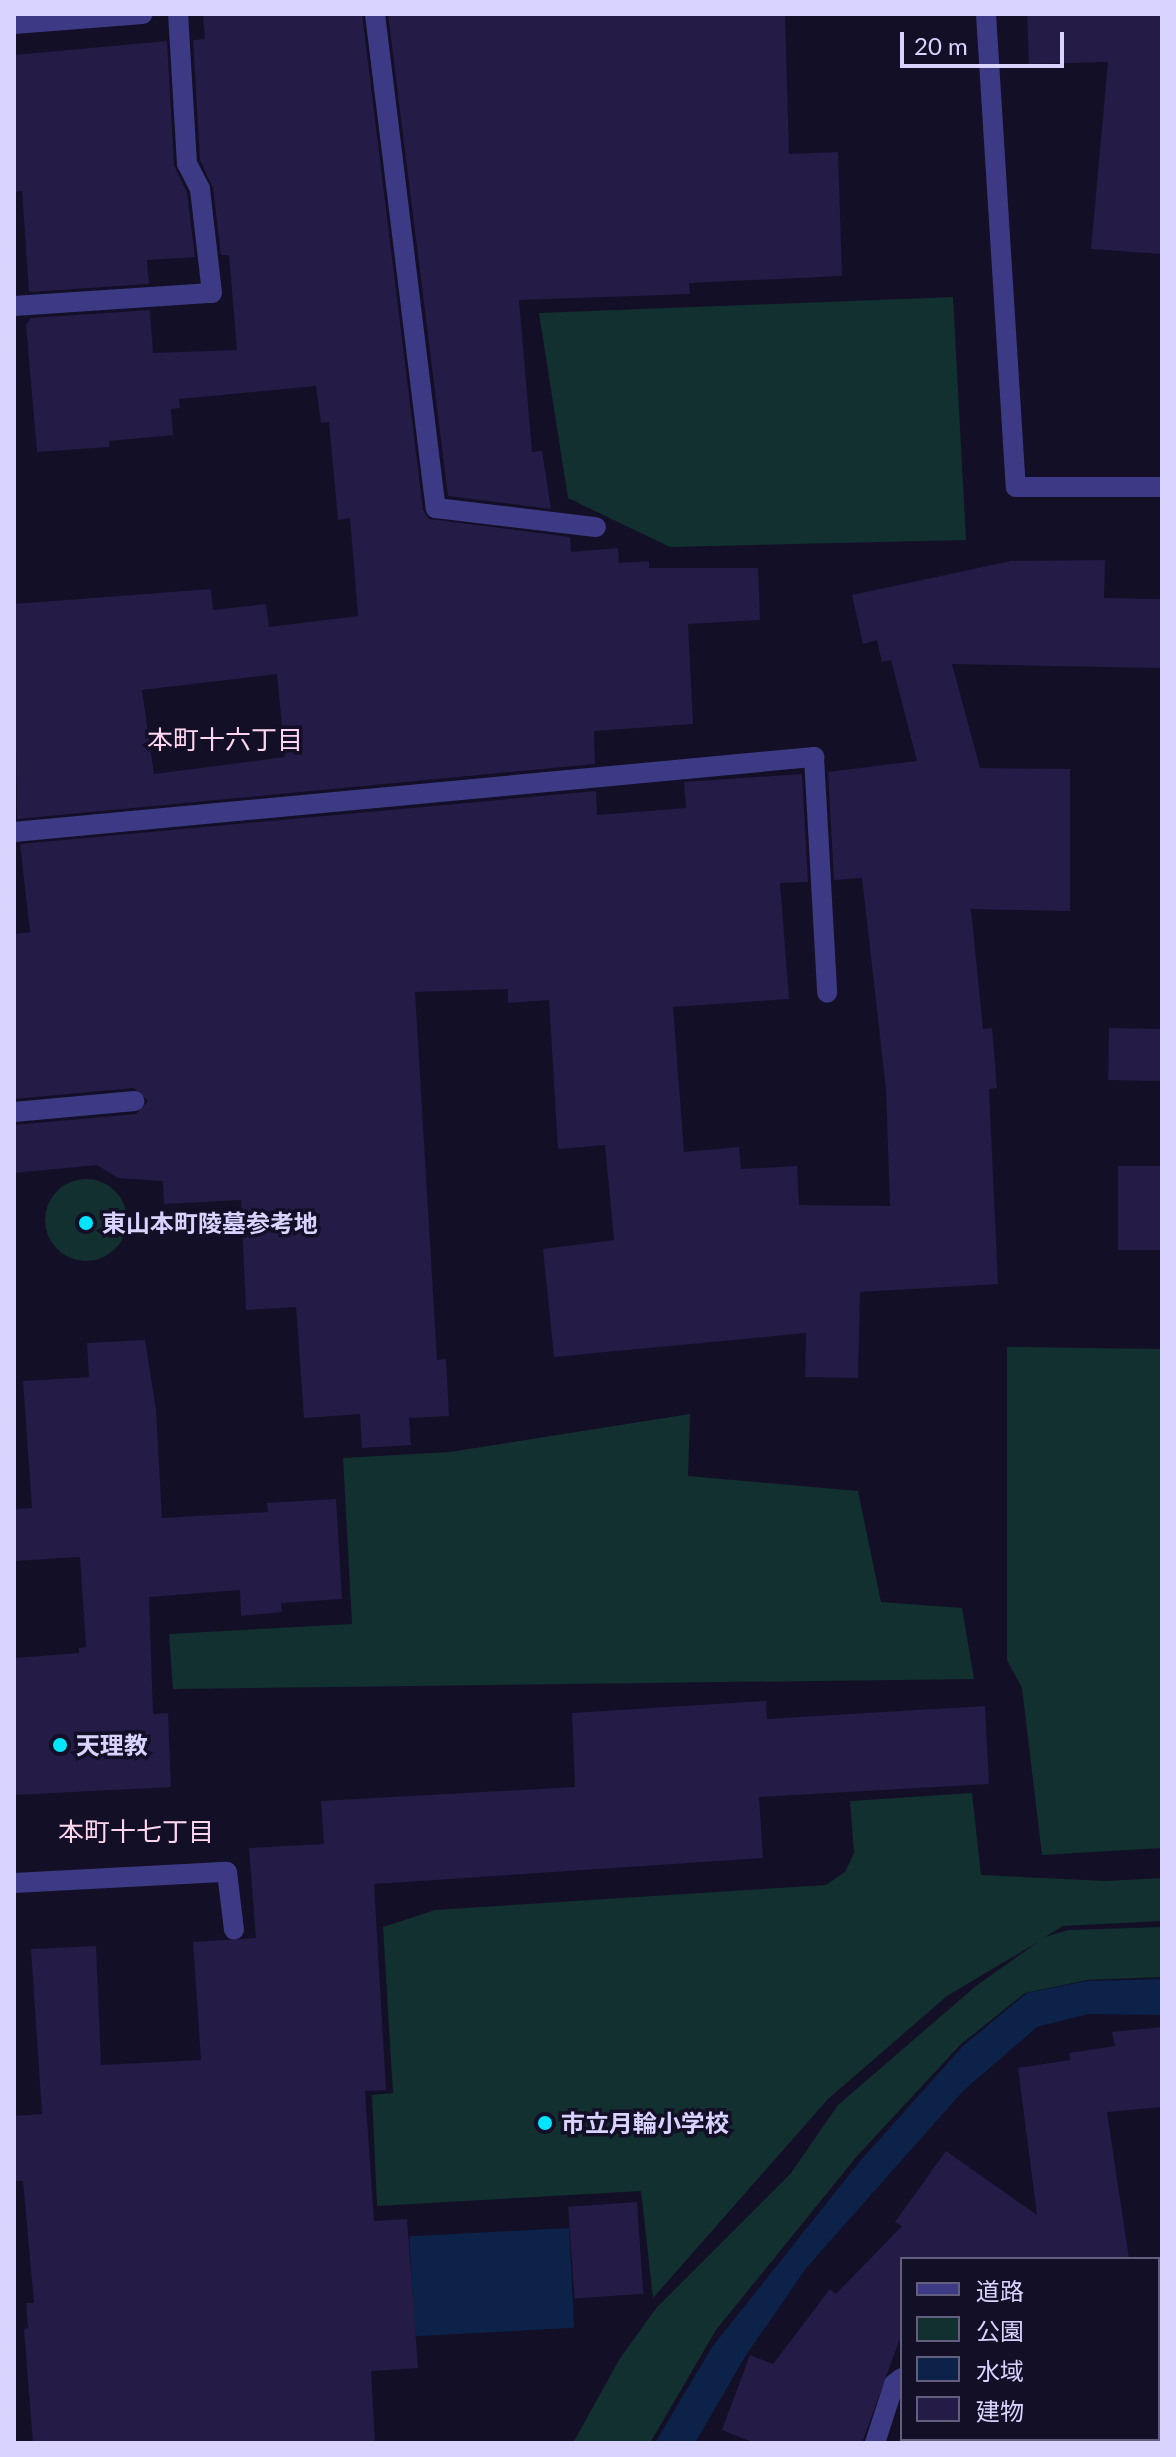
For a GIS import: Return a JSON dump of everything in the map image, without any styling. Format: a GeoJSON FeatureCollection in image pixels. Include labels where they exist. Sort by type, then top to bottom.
{"type":"FeatureCollection","features":[{"type":"Feature","properties":{"kind":"street"},"geometry":{"type":"LineString","coordinates":[[14,24],[143,14]]}},
{"type":"Feature","properties":{"kind":"street"},"geometry":{"type":"LineString","coordinates":[[14,306],[212,293],[200,189],[187,164],[178,14]]}},
{"type":"Feature","properties":{"kind":"street"},"geometry":{"type":"LineString","coordinates":[[375,14],[436,508],[596,527]]}},
{"type":"Feature","properties":{"kind":"street"},"geometry":{"type":"LineString","coordinates":[[986,14],[1016,487],[1162,487]]}},
{"type":"Feature","properties":{"kind":"street"},"geometry":{"type":"LineString","coordinates":[[14,832],[814,757],[827,993]]}},
{"type":"Feature","properties":{"kind":"street"},"geometry":{"type":"LineString","coordinates":[[14,1112],[135,1101]]}},
{"type":"Feature","properties":{"kind":"street"},"geometry":{"type":"LineString","coordinates":[[14,1883],[227,1872],[234,1930]]}},
{"type":"Feature","properties":{"kind":"street"},"geometry":{"type":"LineString","coordinates":[[875,2443],[894,2384],[900,2380]]}},
{"type":"Feature","properties":{"kind":"green space"},"geometry":{"type":"Polygon","coordinates":[[[953,297],[966,540],[670,547],[568,498],[539,313],[953,297]]]}},
{"type":"Feature","properties":{"kind":"green space","name":"東山本町陵墓参考地"},"geometry":{"type":"Polygon","coordinates":[[[86,1179],[102,1182],[115,1191],[124,1204],[127,1220],[124,1236],[115,1249],[102,1258],[86,1261],[70,1258],[57,1249],[48,1236],[45,1220],[48,1204],[57,1191],[70,1182],[86,1179]]]}},
{"type":"Feature","properties":{"kind":"green space"},"geometry":{"type":"Polygon","coordinates":[[[1007,1347],[1162,1349],[1162,1848],[1042,1855],[1022,1688],[1007,1660],[1007,1347]]]}},
{"type":"Feature","properties":{"kind":"green space"},"geometry":{"type":"Polygon","coordinates":[[[690,1414],[688,1476],[858,1491],[881,1602],[962,1608],[974,1679],[173,1689],[169,1634],[352,1624],[343,1458],[450,1452],[690,1414]]]}},
{"type":"Feature","properties":{"kind":"green space"},"geometry":{"type":"Polygon","coordinates":[[[972,1793],[981,1875],[1106,1881],[1162,1878],[1162,1921],[1063,1926],[1045,1937],[1068,1930],[1162,1927],[1162,1977],[1087,1980],[1025,1993],[961,2044],[857,2156],[716,2330],[650,2443],[573,2443],[619,2360],[656,2308],[791,2173],[838,2105],[976,1986],[1038,1942],[947,1996],[828,2099],[653,2298],[641,2191],[377,2206],[372,2095],[393,2093],[383,1927],[435,1910],[826,1885],[845,1872],[854,1853],[850,1801],[972,1793]]]}},
{"type":"Feature","properties":{"kind":"water"},"geometry":{"type":"Polygon","coordinates":[[[1162,1979],[1162,2015],[1088,2014],[1037,2027],[963,2091],[807,2267],[746,2355],[695,2443],[655,2443],[712,2347],[861,2160],[963,2046],[1027,1993],[1087,1981],[1162,1979]]]}},
{"type":"Feature","properties":{"kind":"water"},"geometry":{"type":"Polygon","coordinates":[[[569,2228],[574,2328],[414,2336],[409,2236],[569,2228]]]}},
{"type":"Feature","properties":{"kind":"building"},"geometry":{"type":"Polygon","coordinates":[[[203,14],[362,14],[423,510],[429,519],[570,537],[571,552],[618,548],[619,563],[649,561],[649,568],[758,568],[760,620],[688,624],[693,724],[594,731],[595,764],[17,819],[14,604],[211,589],[213,610],[266,604],[269,627],[358,616],[350,518],[338,520],[329,422],[321,423],[316,386],[179,399],[180,408],[171,409],[173,435],[109,441],[110,447],[37,452],[26,325],[31,318],[150,310],[153,353],[237,350],[229,255],[221,255],[213,188],[200,160],[193,40],[205,39],[203,14]],[[277,674],[142,690],[154,774],[285,757],[277,674]]]}},
{"type":"Feature","properties":{"kind":"building"},"geometry":{"type":"Polygon","coordinates":[[[388,14],[785,14],[789,154],[838,152],[842,276],[689,283],[690,294],[519,300],[532,452],[542,451],[551,509],[448,496],[388,14]]]}},
{"type":"Feature","properties":{"kind":"building"},"geometry":{"type":"Polygon","coordinates":[[[1027,14],[1162,14],[1162,254],[1091,249],[1108,62],[1029,64],[1027,14]]]}},
{"type":"Feature","properties":{"kind":"building"},"geometry":{"type":"Polygon","coordinates":[[[167,41],[174,165],[187,193],[195,257],[147,260],[149,284],[29,292],[22,191],[14,192],[14,55],[167,41]]]}},
{"type":"Feature","properties":{"kind":"building"},"geometry":{"type":"Polygon","coordinates":[[[1105,560],[1104,598],[1162,599],[1160,668],[952,664],[980,768],[1070,769],[1070,911],[971,909],[983,1029],[992,1028],[997,1088],[989,1089],[998,1284],[860,1292],[858,1378],[805,1377],[806,1333],[554,1357],[543,1249],[614,1240],[605,1145],[558,1149],[549,1000],[508,1003],[508,989],[415,992],[437,1360],[446,1359],[449,1416],[409,1418],[411,1445],[362,1448],[360,1414],[304,1418],[296,1307],[246,1310],[241,1200],[164,1204],[163,1181],[118,1178],[97,1165],[14,1173],[14,1125],[136,1114],[148,1101],[134,1088],[14,1099],[14,934],[30,932],[20,844],[596,791],[597,815],[686,808],[684,782],[802,774],[808,882],[780,883],[789,999],[673,1007],[684,1152],[739,1147],[741,1169],[797,1166],[799,1205],[890,1206],[886,1089],[862,878],[834,880],[828,772],[917,761],[891,660],[882,662],[877,640],[863,644],[852,595],[1011,561],[1105,560]]]}},
{"type":"Feature","properties":{"kind":"building"},"geometry":{"type":"Polygon","coordinates":[[[1109,1028],[1162,1029],[1161,1081],[1108,1080],[1109,1028]]]}},
{"type":"Feature","properties":{"kind":"building"},"geometry":{"type":"Polygon","coordinates":[[[1118,1166],[1162,1166],[1162,1250],[1118,1250],[1118,1166]]]}},
{"type":"Feature","properties":{"kind":"building"},"geometry":{"type":"Polygon","coordinates":[[[145,1340],[156,1410],[162,1518],[268,1512],[267,1503],[336,1499],[342,1599],[281,1603],[282,1612],[241,1616],[240,1590],[149,1597],[153,1714],[168,1713],[171,1787],[14,1795],[14,1658],[79,1653],[79,1648],[86,1647],[80,1557],[14,1561],[14,1509],[32,1508],[23,1381],[89,1377],[87,1343],[145,1340]]]}},
{"type":"Feature","properties":{"kind":"building"},"geometry":{"type":"Polygon","coordinates":[[[766,1701],[767,1719],[985,1706],[989,1784],[759,1797],[763,1858],[374,1884],[386,2090],[365,2091],[374,2221],[407,2219],[418,2368],[371,2371],[375,2443],[33,2443],[24,2329],[28,2328],[26,2303],[34,2303],[23,2181],[14,2181],[14,2116],[42,2114],[31,1949],[96,1946],[101,2065],[201,2060],[193,1942],[256,1938],[249,1848],[324,1844],[321,1801],[575,1787],[572,1713],[766,1701]]]}},
{"type":"Feature","properties":{"kind":"building"},"geometry":{"type":"Polygon","coordinates":[[[1162,2027],[1162,2107],[1107,2112],[1129,2257],[900,2257],[900,2338],[862,2443],[755,2443],[722,2430],[750,2355],[773,2364],[830,2289],[836,2294],[902,2226],[895,2222],[946,2151],[1037,2215],[1018,2068],[1070,2060],[1069,2053],[1115,2046],[1112,2032],[1162,2027]]]}},
{"type":"Feature","properties":{"kind":"building"},"geometry":{"type":"Polygon","coordinates":[[[637,2202],[643,2294],[575,2299],[568,2207],[637,2202]]]}},
{"type":"Feature","properties":{"kind":"place","name":"東山本町陵墓参考地"},"geometry":{"type":"Point","coordinates":[86,1223]}},
{"type":"Feature","properties":{"kind":"place","name":"天理教"},"geometry":{"type":"Point","coordinates":[60,1745]}},
{"type":"Feature","properties":{"kind":"place","name":"市立月輪小学校"},"geometry":{"type":"Point","coordinates":[545,2123]}},
{"type":"Feature","properties":{"kind":"district","name":"本町十六丁目"},"geometry":{"type":"Point","coordinates":[225,740]}},
{"type":"Feature","properties":{"kind":"district","name":"本町十七丁目"},"geometry":{"type":"Point","coordinates":[136,1832]}}]}
